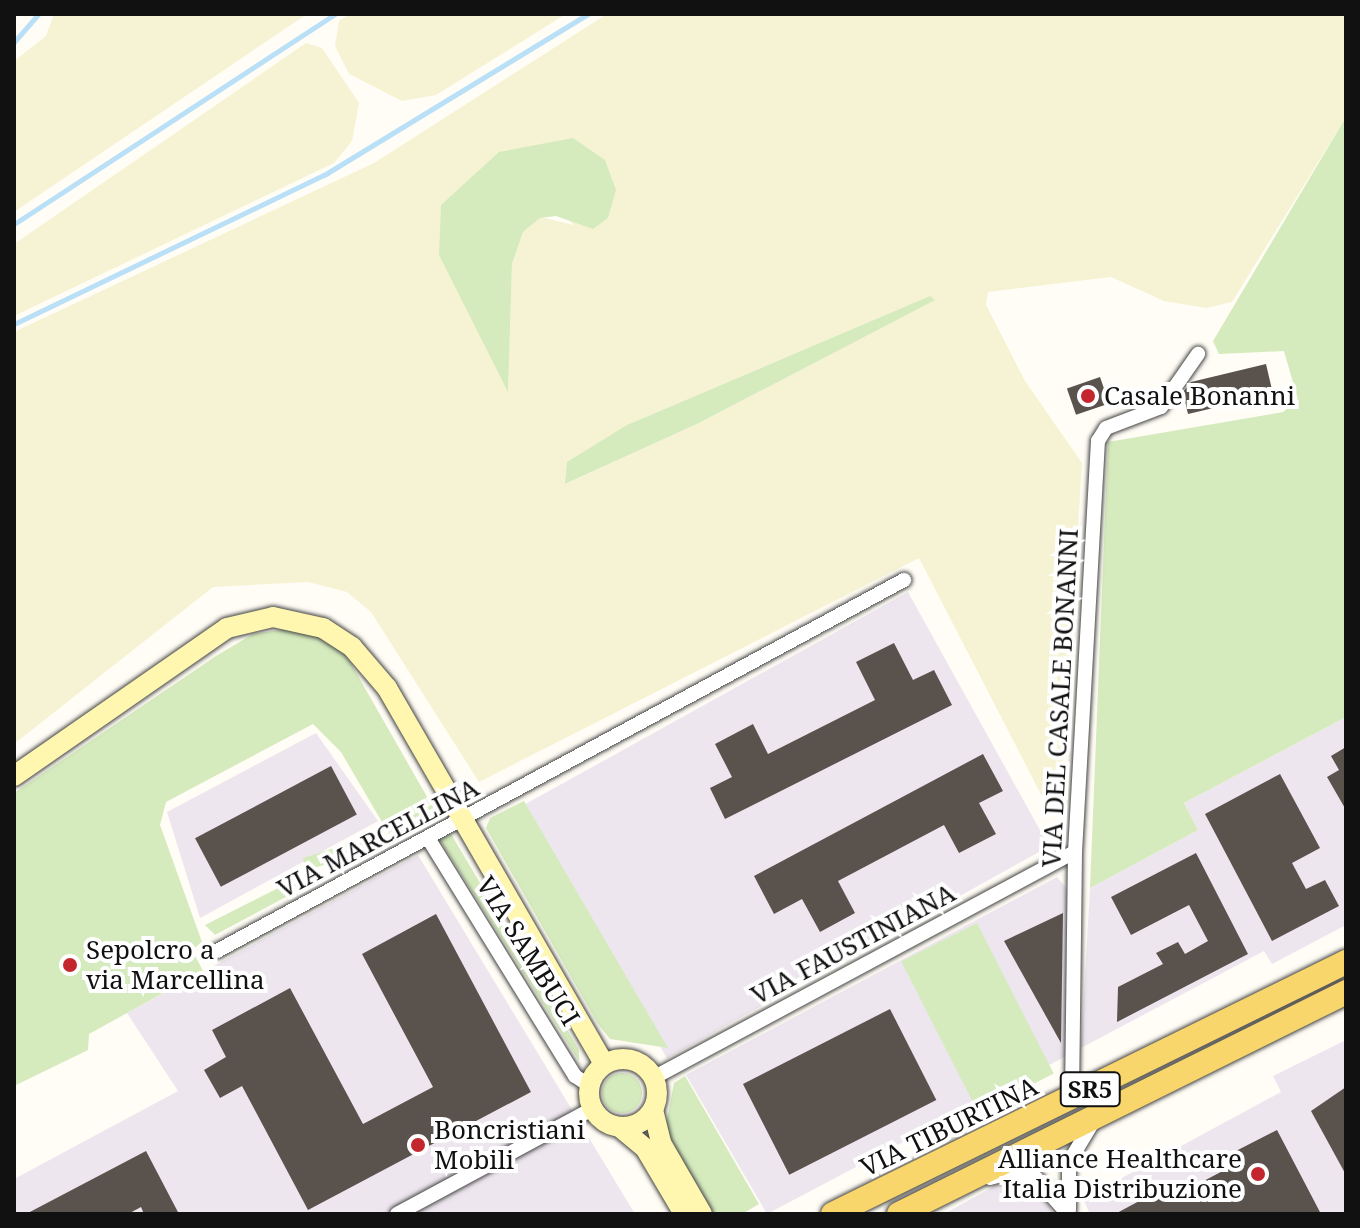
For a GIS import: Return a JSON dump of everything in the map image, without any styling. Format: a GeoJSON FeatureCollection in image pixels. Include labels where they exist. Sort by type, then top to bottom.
{"type":"FeatureCollection","features":[{"type":"Feature","properties":{"kind":"main road","name":"VIA TIBURTINA"},"geometry":{"type":"LineString","coordinates":[[833,1214],[1346,962]]}},
{"type":"Feature","properties":{"kind":"main road"},"geometry":{"type":"LineString","coordinates":[[899,1214],[1096,1120],[1346,992]]}},
{"type":"Feature","properties":{"kind":"street","name":"VIA DEL CASALE BONANNI"},"geometry":{"type":"LineString","coordinates":[[1072,1098],[1075,852],[1099,437],[1161,407],[1198,354]]}},
{"type":"Feature","properties":{"kind":"street","name":"VIA MARCELLINA"},"geometry":{"type":"LineString","coordinates":[[217,951],[904,580]]}},
{"type":"Feature","properties":{"kind":"street","name":"VIA SAMBUCI"},"geometry":{"type":"LineString","coordinates":[[14,776],[212,636],[248,620],[283,617],[331,631],[367,661],[604,1064]]}},
{"type":"Feature","properties":{"kind":"street","name":"VIA SAMBUCI"},"geometry":{"type":"LineString","coordinates":[[428,838],[575,1076],[589,1085]]}},
{"type":"Feature","properties":{"kind":"street","name":"VIA FAUSTINIANA"},"geometry":{"type":"LineString","coordinates":[[653,1078],[1075,852]]}},
{"type":"Feature","properties":{"kind":"street"},"geometry":{"type":"LineString","coordinates":[[684,1214],[645,1148],[592,1109],[589,1085],[604,1064],[633,1060],[653,1078],[653,1110],[661,1143],[702,1214]]}},
{"type":"Feature","properties":{"kind":"street"},"geometry":{"type":"LineString","coordinates":[[397,1214],[592,1109]]}},
{"type":"Feature","properties":{"kind":"street"},"geometry":{"type":"LineString","coordinates":[[621,1128],[653,1110]]}},
{"type":"Feature","properties":{"kind":"street"},"geometry":{"type":"LineString","coordinates":[[1069,1214],[1069,1162],[1096,1120]]}},
{"type":"Feature","properties":{"kind":"street"},"geometry":{"type":"LineString","coordinates":[[940,1194],[1022,1173],[1046,1185],[1069,1214]]}},
{"type":"Feature","properties":{"kind":"shaded area"},"geometry":{"type":"Polygon","coordinates":[[[54,14],[307,14],[14,212],[14,61],[46,36],[54,14]]]}},
{"type":"Feature","properties":{"kind":"shaded area"},"geometry":{"type":"Polygon","coordinates":[[[350,14],[566,14],[436,95],[402,101],[349,74],[335,46],[339,21],[350,14]]]}},
{"type":"Feature","properties":{"kind":"shaded area"},"geometry":{"type":"Polygon","coordinates":[[[607,14],[1346,14],[1346,117],[1232,302],[1206,308],[1164,301],[1111,277],[988,292],[986,305],[1025,381],[1082,463],[1061,789],[1047,806],[919,558],[479,782],[371,612],[347,592],[308,582],[213,587],[14,744],[14,332],[374,163],[607,14]],[[499,152],[508,389],[512,264],[523,232],[540,217],[574,225],[499,152]],[[930,296],[627,425],[566,484],[697,424],[934,300],[930,296]]]}},
{"type":"Feature","properties":{"kind":"shaded area"},"geometry":{"type":"Polygon","coordinates":[[[306,43],[322,48],[359,103],[352,141],[334,163],[14,316],[14,244],[306,43]]]}},
{"type":"Feature","properties":{"kind":"shaded area"},"geometry":{"type":"Polygon","coordinates":[[[908,592],[1049,847],[667,1058],[526,804],[908,592]]]}},
{"type":"Feature","properties":{"kind":"shaded area"},"geometry":{"type":"Polygon","coordinates":[[[1346,717],[1346,925],[1272,964],[1264,951],[1081,1048],[1090,888],[1198,830],[1184,803],[1346,717]]]}},
{"type":"Feature","properties":{"kind":"shaded area"},"geometry":{"type":"Polygon","coordinates":[[[316,733],[378,821],[200,918],[167,812],[316,733]]]}},
{"type":"Feature","properties":{"kind":"shaded area"},"geometry":{"type":"Polygon","coordinates":[[[418,855],[635,1214],[14,1214],[14,1179],[178,1091],[127,1013],[418,855]]]}},
{"type":"Feature","properties":{"kind":"shaded area"},"geometry":{"type":"Polygon","coordinates":[[[1057,877],[1068,890],[1068,1055],[767,1214],[686,1075],[1057,877]]]}},
{"type":"Feature","properties":{"kind":"shaded area"},"geometry":{"type":"Polygon","coordinates":[[[1346,1040],[1346,1214],[1090,1214],[1083,1199],[1281,1092],[1273,1076],[1346,1040]]]}},
{"type":"Feature","properties":{"kind":"shaded area"},"geometry":{"type":"Polygon","coordinates":[[[1002,1182],[1038,1187],[1054,1214],[944,1214],[1002,1182]]]}},
{"type":"Feature","properties":{"kind":"green space"},"geometry":{"type":"Polygon","coordinates":[[[1346,117],[1346,717],[1184,803],[1198,830],[1090,888],[1108,442],[1283,412],[1298,400],[1284,351],[1219,354],[1213,341],[1346,117]]]}},
{"type":"Feature","properties":{"kind":"green space"},"geometry":{"type":"Polygon","coordinates":[[[573,138],[605,160],[616,190],[608,218],[593,229],[556,216],[540,218],[523,232],[512,264],[508,392],[439,255],[441,205],[499,152],[573,138]]]}},
{"type":"Feature","properties":{"kind":"green space"},"geometry":{"type":"Polygon","coordinates":[[[930,296],[935,300],[697,424],[565,484],[567,462],[627,425],[930,296]]]}},
{"type":"Feature","properties":{"kind":"green space"},"geometry":{"type":"Polygon","coordinates":[[[287,629],[315,635],[346,655],[438,816],[392,839],[341,752],[313,724],[166,802],[160,825],[202,942],[192,950],[203,971],[89,1034],[88,1050],[14,1086],[14,793],[216,656],[253,634],[287,629]]]}},
{"type":"Feature","properties":{"kind":"green space"},"geometry":{"type":"Polygon","coordinates":[[[524,801],[668,1048],[610,1039],[598,1024],[486,828],[490,818],[524,801]]]}},
{"type":"Feature","properties":{"kind":"green space"},"geometry":{"type":"Polygon","coordinates":[[[451,834],[579,1050],[579,1061],[439,839],[451,834]]]}},
{"type":"Feature","properties":{"kind":"green space"},"geometry":{"type":"Polygon","coordinates":[[[371,836],[375,848],[307,871],[303,858],[371,836]]]}},
{"type":"Feature","properties":{"kind":"green space"},"geometry":{"type":"Polygon","coordinates":[[[296,879],[297,891],[215,935],[205,925],[296,879]]]}},
{"type":"Feature","properties":{"kind":"green space"},"geometry":{"type":"Polygon","coordinates":[[[977,923],[1054,1074],[978,1112],[901,962],[977,923]]]}},
{"type":"Feature","properties":{"kind":"green space"},"geometry":{"type":"Polygon","coordinates":[[[622,1073],[636,1079],[642,1093],[636,1107],[622,1113],[608,1107],[602,1093],[608,1079],[622,1073]]]}},
{"type":"Feature","properties":{"kind":"green space"},"geometry":{"type":"Polygon","coordinates":[[[685,1076],[759,1204],[742,1214],[714,1214],[665,1131],[674,1083],[685,1076]]]}},
{"type":"Feature","properties":{"kind":"building"},"geometry":{"type":"Polygon","coordinates":[[[1266,364],[1273,394],[1188,414],[1183,392],[1191,382],[1266,364]]]}},
{"type":"Feature","properties":{"kind":"building","name":"Casale Bonanni"},"geometry":{"type":"Polygon","coordinates":[[[1100,377],[1109,403],[1076,415],[1067,388],[1100,377]]]}},
{"type":"Feature","properties":{"kind":"building"},"geometry":{"type":"Polygon","coordinates":[[[894,643],[913,680],[934,670],[952,705],[725,819],[710,788],[732,777],[715,744],[753,724],[768,754],[875,700],[856,662],[894,643]]]}},
{"type":"Feature","properties":{"kind":"building"},"geometry":{"type":"Polygon","coordinates":[[[1346,747],[1346,810],[1327,777],[1339,770],[1331,756],[1346,747]]]}},
{"type":"Feature","properties":{"kind":"building"},"geometry":{"type":"Polygon","coordinates":[[[983,754],[1003,791],[979,803],[996,834],[959,853],[944,825],[838,881],[855,913],[820,932],[802,899],[774,914],[754,876],[983,754]]]}},
{"type":"Feature","properties":{"kind":"building"},"geometry":{"type":"Polygon","coordinates":[[[331,766],[357,815],[221,887],[195,838],[331,766]]]}},
{"type":"Feature","properties":{"kind":"building"},"geometry":{"type":"Polygon","coordinates":[[[1280,774],[1320,848],[1292,863],[1306,889],[1325,880],[1339,906],[1272,941],[1205,814],[1280,774]]]}},
{"type":"Feature","properties":{"kind":"building"},"geometry":{"type":"Polygon","coordinates":[[[1196,853],[1248,954],[1117,1022],[1118,987],[1163,964],[1156,953],[1178,942],[1185,954],[1208,941],[1189,905],[1131,935],[1111,897],[1196,853]]]}},
{"type":"Feature","properties":{"kind":"building"},"geometry":{"type":"Polygon","coordinates":[[[1063,913],[1061,1043],[1004,941],[1063,913]]]}},
{"type":"Feature","properties":{"kind":"building"},"geometry":{"type":"Polygon","coordinates":[[[436,914],[531,1092],[308,1210],[242,1086],[220,1098],[204,1070],[226,1057],[212,1030],[290,988],[363,1124],[433,1087],[362,954],[436,914]]]}},
{"type":"Feature","properties":{"kind":"building"},"geometry":{"type":"Polygon","coordinates":[[[890,1009],[936,1100],[789,1175],[743,1084],[890,1009]]]}},
{"type":"Feature","properties":{"kind":"building"},"geometry":{"type":"Polygon","coordinates":[[[1346,1087],[1346,1175],[1311,1111],[1346,1087]]]}},
{"type":"Feature","properties":{"kind":"building","name":"Alliance Healthcare Italia Distribuzione"},"geometry":{"type":"Polygon","coordinates":[[[1277,1130],[1321,1214],[1115,1214],[1171,1184],[1177,1195],[1236,1164],[1230,1154],[1277,1130]]]}},
{"type":"Feature","properties":{"kind":"building"},"geometry":{"type":"Polygon","coordinates":[[[146,1151],[179,1214],[144,1214],[141,1207],[128,1214],[26,1214],[146,1151]]]}},
{"type":"Feature","properties":{"kind":"waterway"},"geometry":{"type":"LineString","coordinates":[[14,42],[38,14]]}},
{"type":"Feature","properties":{"kind":"waterway"},"geometry":{"type":"LineString","coordinates":[[14,224],[335,14]]}},
{"type":"Feature","properties":{"kind":"waterway"},"geometry":{"type":"LineString","coordinates":[[14,324],[324,175],[588,14]]}},
{"type":"Feature","properties":{"kind":"place","name":"Casale Bonanni"},"geometry":{"type":"Point","coordinates":[1088,396]}},
{"type":"Feature","properties":{"kind":"place","name":"Sepolcro a via Marcellina"},"geometry":{"type":"Point","coordinates":[70,965]}},
{"type":"Feature","properties":{"kind":"place","name":"Boncristiani Mobili"},"geometry":{"type":"Point","coordinates":[418,1145]}},
{"type":"Feature","properties":{"kind":"place","name":"Alliance Healthcare Italia Distribuzione"},"geometry":{"type":"Point","coordinates":[1258,1174]}}]}
